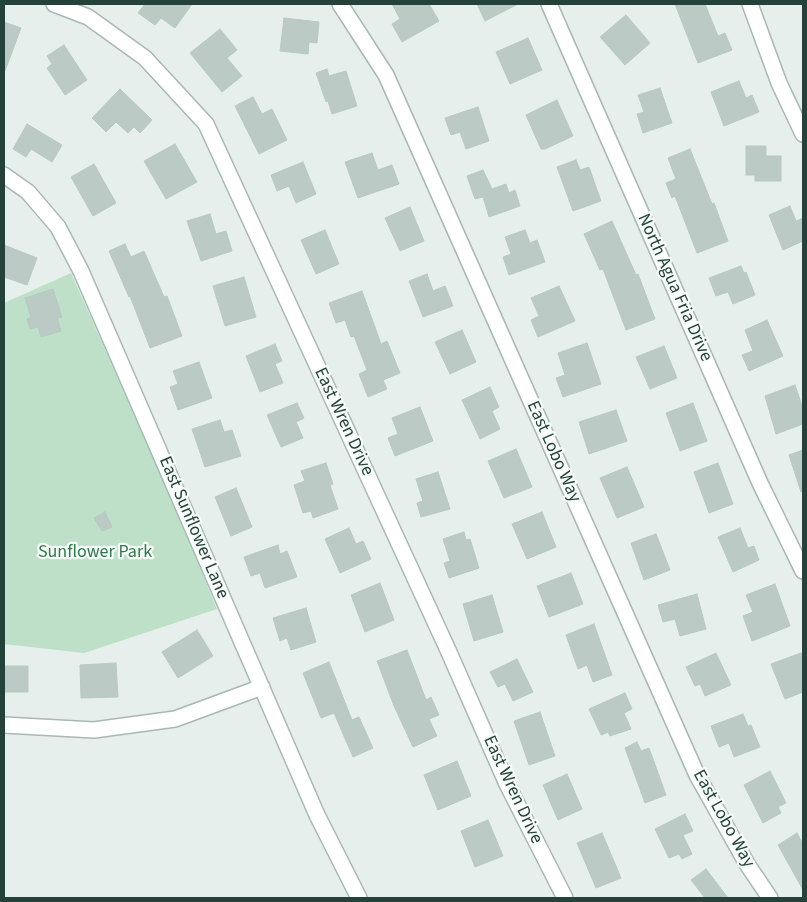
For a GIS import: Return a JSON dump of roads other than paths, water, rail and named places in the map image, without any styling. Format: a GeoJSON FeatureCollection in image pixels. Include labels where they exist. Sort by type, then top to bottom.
{"type":"FeatureCollection","features":[{"type":"Feature","properties":{"kind":"street","name":"East Wren Drive"},"geometry":{"type":"LineString","coordinates":[[54,4],[88,17],[145,58],[206,124],[444,641],[507,784],[565,898]]}},
{"type":"Feature","properties":{"kind":"street","name":"East Lobo Way"},"geometry":{"type":"LineString","coordinates":[[340,4],[386,75],[696,775],[747,864],[770,898]]}},
{"type":"Feature","properties":{"kind":"street","name":"North Agua Fria Drive"},"geometry":{"type":"LineString","coordinates":[[549,4],[760,483],[803,571]]}},
{"type":"Feature","properties":{"kind":"street"},"geometry":{"type":"LineString","coordinates":[[750,4],[779,83],[803,134]]}},
{"type":"Feature","properties":{"kind":"street","name":"East Sunflower Lane"},"geometry":{"type":"LineString","coordinates":[[4,176],[28,192],[58,227],[81,271],[318,815],[359,898]]}},
{"type":"Feature","properties":{"kind":"street"},"geometry":{"type":"LineString","coordinates":[[4,725],[94,730],[175,719],[262,687]]}},
{"type":"Feature","properties":{"kind":"park label","name":"Sunflower Park"},"geometry":{"type":"Point","coordinates":[95,553]}}]}
